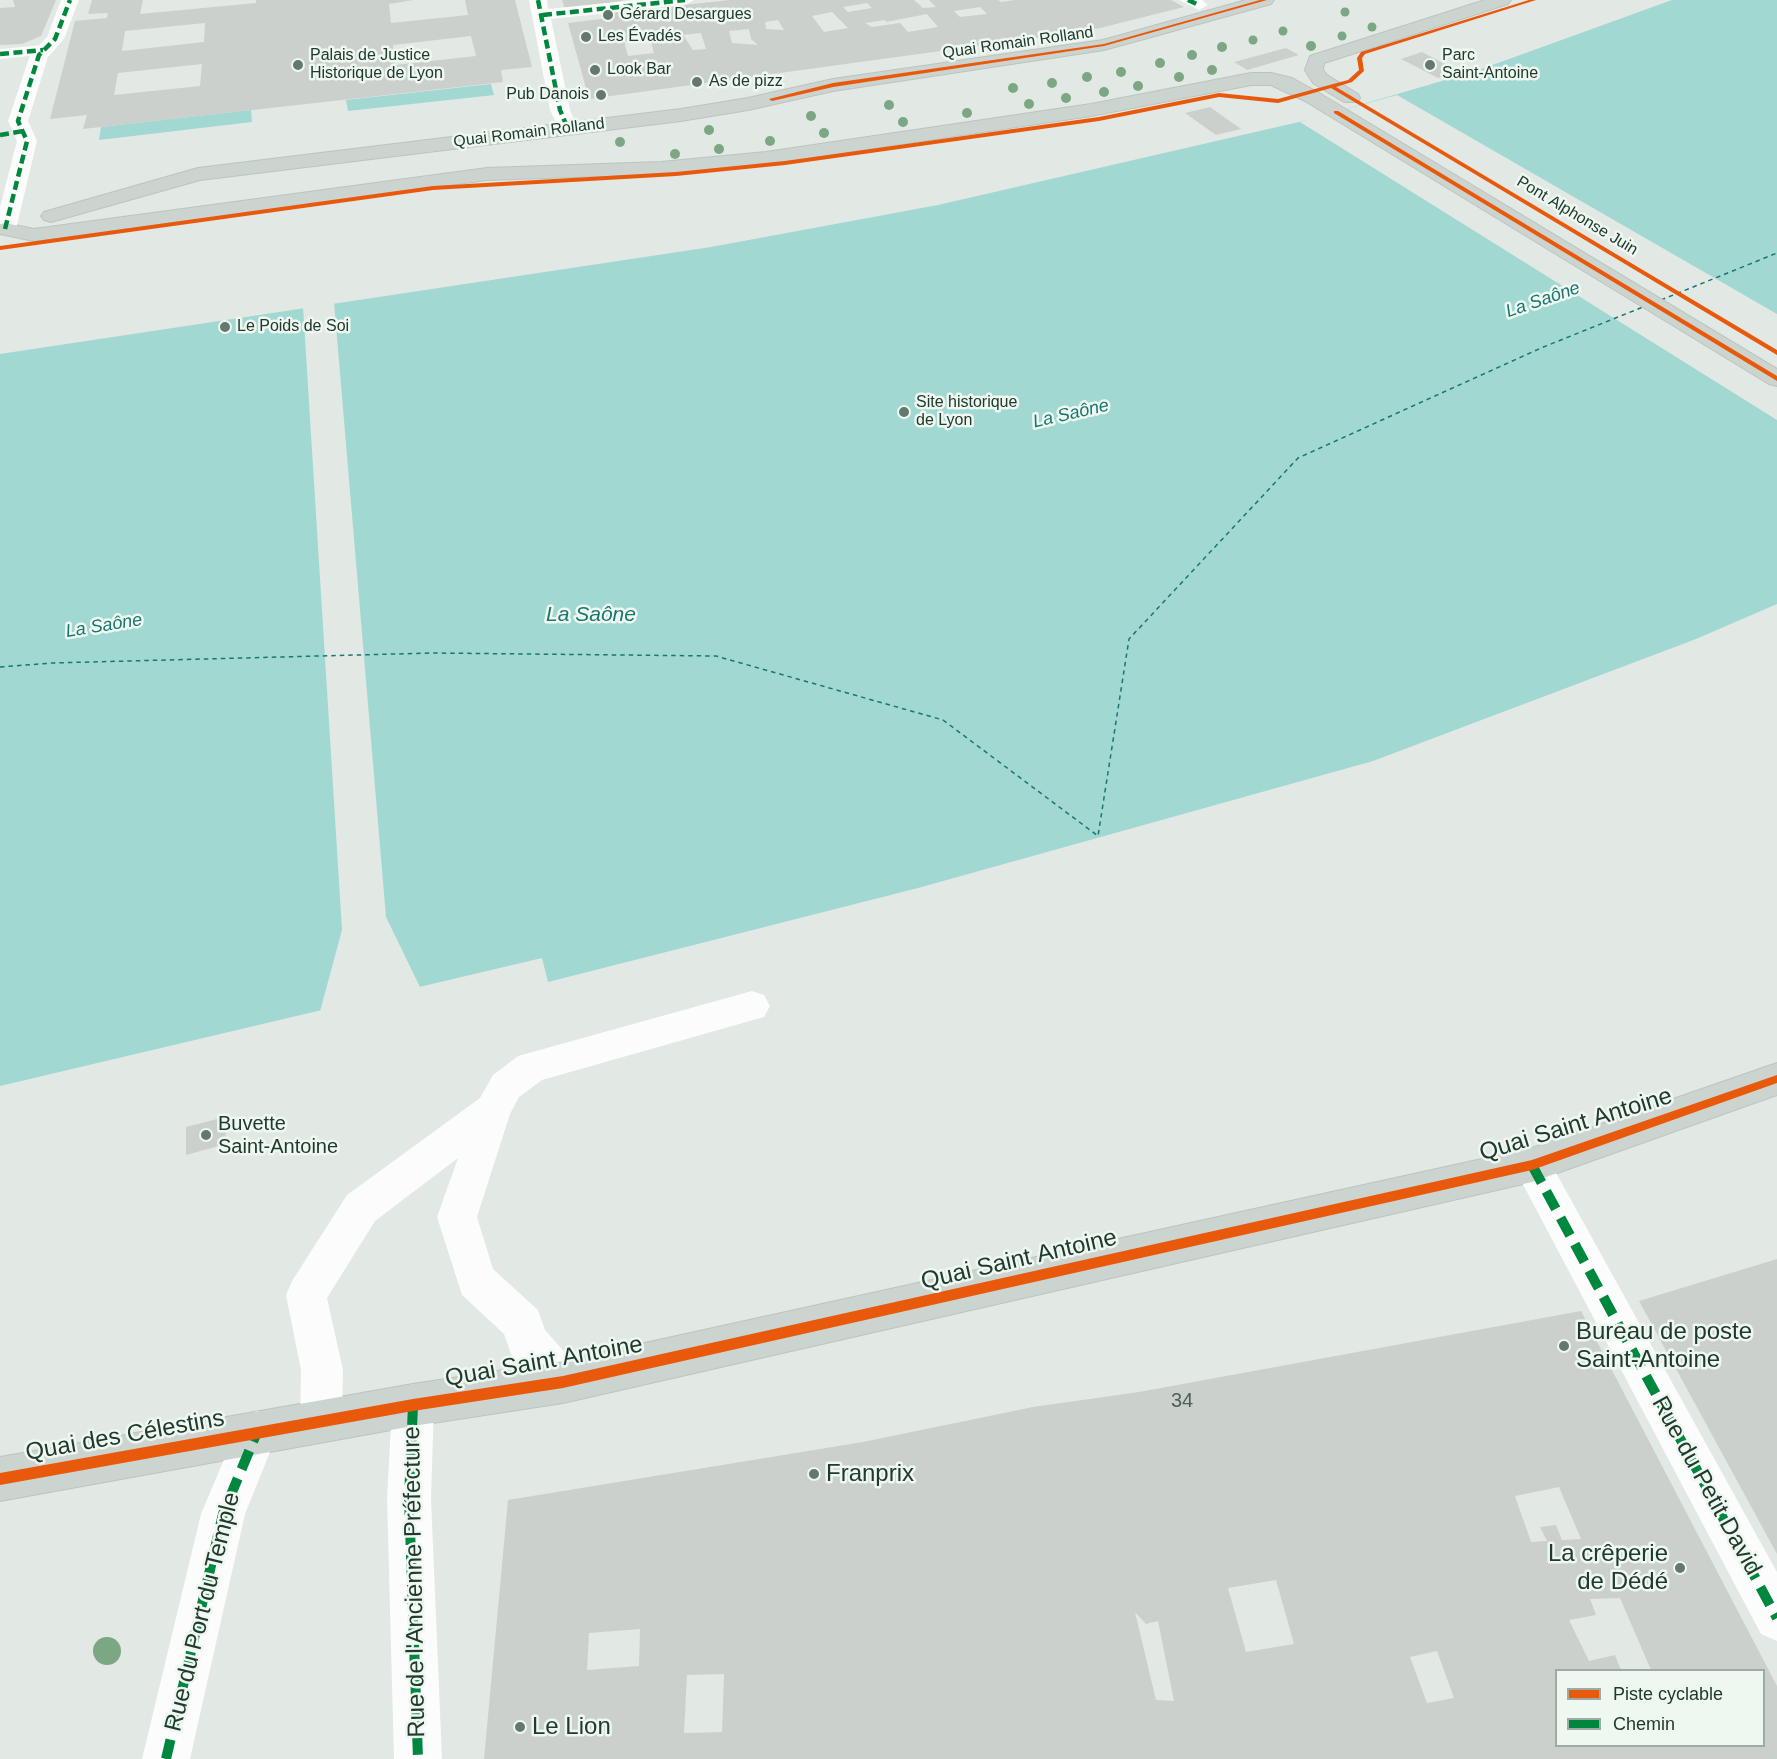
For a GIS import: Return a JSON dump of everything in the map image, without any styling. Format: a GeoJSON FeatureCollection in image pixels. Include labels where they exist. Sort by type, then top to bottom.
{"type":"FeatureCollection","features":[{"type":"Feature","properties":{"kind":"main road","name":"Quai Romain Rolland"},"geometry":{"type":"LineString","coordinates":[[3,229],[198,174],[681,115],[748,104],[833,85],[1104,45],[1265,0]]}},
{"type":"Feature","properties":{"kind":"main road","name":"Pont Alphonse Juin"},"geometry":{"type":"LineString","coordinates":[[1502,0],[1316,60],[1314,70],[1320,79],[1362,105],[1777,353]]}},
{"type":"Feature","properties":{"kind":"main road","name":"Quai Romain Rolland"},"geometry":{"type":"LineString","coordinates":[[3,229],[34,235],[487,174],[661,168],[766,158],[1091,110],[1251,79],[1285,82],[1336,112]]}},
{"type":"Feature","properties":{"kind":"main road","name":"Pont Alphonse Juin"},"geometry":{"type":"LineString","coordinates":[[1336,112],[1777,379]]}},
{"type":"Feature","properties":{"kind":"main road","name":"Quai Saint Antoine"},"geometry":{"type":"LineString","coordinates":[[257,1432],[563,1382],[1532,1165],[1777,1079]]}},
{"type":"Feature","properties":{"kind":"main road","name":"Quai des Célestins"},"geometry":{"type":"LineString","coordinates":[[0,1479],[257,1432]]}},
{"type":"Feature","properties":{"kind":"street"},"geometry":{"type":"LineString","coordinates":[[3,229],[27,141],[18,121],[39,55],[55,39],[70,0]]}},
{"type":"Feature","properties":{"kind":"street"},"geometry":{"type":"LineString","coordinates":[[568,129],[560,110],[541,8],[685,0]]}},
{"type":"Feature","properties":{"kind":"street"},"geometry":{"type":"LineString","coordinates":[[0,54],[43,50]]}},
{"type":"Feature","properties":{"kind":"street"},"geometry":{"type":"LineString","coordinates":[[0,135],[23,131]]}},
{"type":"Feature","properties":{"kind":"street"},"geometry":{"type":"LineString","coordinates":[[563,1382],[526,1340],[523,1324],[476,1281],[457,1217],[493,1110],[506,1086],[531,1067],[752,1006]]}},
{"type":"Feature","properties":{"kind":"street"},"geometry":{"type":"LineString","coordinates":[[321,1421],[322,1370],[306,1295],[361,1208],[493,1110]]}},
{"type":"Feature","properties":{"kind":"street","name":"Rue du Petit David"},"geometry":{"type":"LineString","coordinates":[[1532,1165],[1777,1618]]}},
{"type":"Feature","properties":{"kind":"street","name":"Rue de l'Ancienne Préfecture"},"geometry":{"type":"LineString","coordinates":[[412,1405],[409,1498],[418,1759]]}},
{"type":"Feature","properties":{"kind":"street","name":"Rue du Port du Temple"},"geometry":{"type":"LineString","coordinates":[[166,1759],[223,1514],[257,1432]]}},
{"type":"Feature","properties":{"kind":"water","name":"La Saône"},"geometry":{"type":"Polygon","coordinates":[[[1672,0],[1777,0],[1777,604],[1696,639],[1373,761],[918,888],[548,982],[542,958],[0,1086],[0,354],[711,247],[938,205],[1312,119],[1476,71],[1672,0]]]}},
{"type":"Feature","properties":{"kind":"water"},"geometry":{"type":"Polygon","coordinates":[[[491,84],[494,95],[348,111],[346,100],[491,84]]]}},
{"type":"Feature","properties":{"kind":"water"},"geometry":{"type":"Polygon","coordinates":[[[251,110],[252,122],[99,140],[101,127],[251,110]]]}},
{"type":"Feature","properties":{"kind":"pier"},"geometry":{"type":"Polygon","coordinates":[[[1397,95],[1777,314],[1777,420],[1300,122],[1397,95]]]}},
{"type":"Feature","properties":{"kind":"pier"},"geometry":{"type":"Polygon","coordinates":[[[334,302],[386,917],[422,991],[319,1015],[342,930],[303,307],[334,302]]]}},
{"type":"Feature","properties":{"kind":"building"},"geometry":{"type":"Polygon","coordinates":[[[13,0],[56,0],[41,36],[22,44],[0,45],[0,8],[15,7],[13,0]]]}},
{"type":"Feature","properties":{"kind":"building","name":"Palais de Justice Historique de Lyon"},"geometry":{"type":"Polygon","coordinates":[[[92,0],[143,0],[140,14],[256,3],[256,0],[413,0],[389,4],[391,23],[468,15],[465,0],[515,0],[532,67],[501,70],[503,82],[83,129],[87,115],[50,119],[75,21],[107,18],[108,13],[88,14],[92,0]],[[205,23],[125,31],[122,51],[204,42],[205,23]],[[471,36],[393,45],[395,65],[476,56],[471,36]],[[202,64],[118,73],[114,95],[200,86],[202,64]]]}},
{"type":"Feature","properties":{"kind":"building"},"geometry":{"type":"Polygon","coordinates":[[[562,0],[623,0],[623,1],[565,9],[562,0]]]}},
{"type":"Feature","properties":{"kind":"building"},"geometry":{"type":"Polygon","coordinates":[[[730,0],[914,0],[923,8],[936,7],[929,0],[998,0],[1001,2],[1015,0],[1171,0],[1184,7],[1100,28],[1029,39],[589,99],[568,23],[609,18],[607,13],[730,0]],[[867,3],[843,7],[848,12],[872,8],[867,3]],[[980,7],[954,11],[960,17],[987,14],[980,7]],[[832,12],[812,16],[824,32],[848,28],[832,12]],[[927,14],[886,22],[885,20],[865,23],[872,27],[900,23],[908,32],[938,27],[927,14]],[[778,20],[765,22],[766,29],[784,30],[778,20]],[[749,29],[729,31],[732,43],[758,45],[751,39],[749,29]],[[701,33],[683,35],[693,50],[706,49],[701,33]],[[650,39],[624,41],[628,56],[654,53],[650,39]]]}},
{"type":"Feature","properties":{"kind":"building"},"geometry":{"type":"Polygon","coordinates":[[[1286,48],[1299,55],[1247,70],[1234,62],[1286,48]]]}},
{"type":"Feature","properties":{"kind":"building","name":"Parc Saint-Antoine"},"geometry":{"type":"Polygon","coordinates":[[[1422,52],[1460,72],[1438,78],[1401,59],[1422,52]]]}},
{"type":"Feature","properties":{"kind":"building"},"geometry":{"type":"Polygon","coordinates":[[[1210,107],[1241,129],[1216,135],[1185,113],[1210,107]]]}},
{"type":"Feature","properties":{"kind":"building","name":"Buvette Saint-Antoine"},"geometry":{"type":"Polygon","coordinates":[[[225,1117],[226,1144],[186,1155],[186,1127],[225,1117]]]}},
{"type":"Feature","properties":{"kind":"building"},"geometry":{"type":"Polygon","coordinates":[[[1777,1259],[1777,1554],[1639,1301],[1777,1259]]]}},
{"type":"Feature","properties":{"kind":"building"},"geometry":{"type":"Polygon","coordinates":[[[1581,1311],[1777,1686],[1777,1759],[484,1759],[508,1500],[863,1442],[1033,1407],[1139,1392],[1581,1311]],[[1559,1487],[1515,1496],[1531,1542],[1547,1541],[1540,1527],[1556,1525],[1562,1540],[1581,1539],[1559,1487]],[[1276,1580],[1228,1588],[1246,1652],[1294,1644],[1276,1580]],[[1135,1612],[1156,1700],[1174,1701],[1158,1621],[1146,1624],[1135,1612]],[[640,1629],[589,1633],[587,1670],[639,1666],[640,1629]],[[1437,1651],[1410,1657],[1427,1703],[1454,1698],[1437,1651]],[[724,1674],[687,1675],[684,1733],[722,1732],[724,1674]]]}},
{"type":"Feature","properties":{"kind":"ferry route"},"geometry":{"type":"LineString","coordinates":[[1661,300],[1777,253]]}},
{"type":"Feature","properties":{"kind":"ferry route"},"geometry":{"type":"LineString","coordinates":[[0,667],[52,663],[433,653],[716,656],[943,720],[1098,836],[1129,639],[1298,458],[1541,348],[1643,307]]}},
{"type":"Feature","properties":{"kind":"marked path"},"geometry":{"type":"LineString","coordinates":[[5,229],[27,141],[18,121],[39,55],[55,39],[70,0]]}},
{"type":"Feature","properties":{"kind":"marked path"},"geometry":{"type":"LineString","coordinates":[[538,0],[560,110],[568,129]]}},
{"type":"Feature","properties":{"kind":"marked path"},"geometry":{"type":"LineString","coordinates":[[543,15],[685,0]]}},
{"type":"Feature","properties":{"kind":"marked path"},"geometry":{"type":"LineString","coordinates":[[1188,0],[1199,5]]}},
{"type":"Feature","properties":{"kind":"marked path"},"geometry":{"type":"LineString","coordinates":[[0,54],[43,50]]}},
{"type":"Feature","properties":{"kind":"marked path"},"geometry":{"type":"LineString","coordinates":[[0,135],[23,131]]}},
{"type":"Feature","properties":{"kind":"marked path"},"geometry":{"type":"LineString","coordinates":[[1532,1165],[1777,1618]]}},
{"type":"Feature","properties":{"kind":"marked path"},"geometry":{"type":"LineString","coordinates":[[413,1405],[409,1498],[418,1759]]}},
{"type":"Feature","properties":{"kind":"marked path"},"geometry":{"type":"LineString","coordinates":[[166,1759],[223,1514],[257,1432]]}},
{"type":"Feature","properties":{"kind":"cycle path"},"geometry":{"type":"LineString","coordinates":[[772,99],[833,85],[1104,45],[1265,0]]}},
{"type":"Feature","properties":{"kind":"cycle path"},"geometry":{"type":"LineString","coordinates":[[0,248],[433,188],[676,174],[785,163],[1099,119],[1219,95],[1278,101],[1350,81],[1362,70],[1359,58],[1363,53],[1534,0]]}},
{"type":"Feature","properties":{"kind":"cycle path"},"geometry":{"type":"LineString","coordinates":[[1331,86],[1777,353]]}},
{"type":"Feature","properties":{"kind":"cycle path"},"geometry":{"type":"LineString","coordinates":[[1336,112],[1777,379]]}},
{"type":"Feature","properties":{"kind":"cycle path"},"geometry":{"type":"LineString","coordinates":[[0,1479],[413,1405],[563,1382],[1532,1165],[1777,1079]]}},
{"type":"Feature","properties":{"kind":"place","name":"Gérard Desargues"},"geometry":{"type":"Point","coordinates":[608,15]}},
{"type":"Feature","properties":{"kind":"place","name":"Les Évadés"},"geometry":{"type":"Point","coordinates":[586,37]}},
{"type":"Feature","properties":{"kind":"place","name":"Palais de Justice Historique de Lyon"},"geometry":{"type":"Point","coordinates":[298,65]}},
{"type":"Feature","properties":{"kind":"place","name":"Parc Saint-Antoine"},"geometry":{"type":"Point","coordinates":[1430,65]}},
{"type":"Feature","properties":{"kind":"place","name":"Look Bar"},"geometry":{"type":"Point","coordinates":[595,70]}},
{"type":"Feature","properties":{"kind":"place","name":"As de pizz"},"geometry":{"type":"Point","coordinates":[697,82]}},
{"type":"Feature","properties":{"kind":"place","name":"Pub Danois"},"geometry":{"type":"Point","coordinates":[601,95]}},
{"type":"Feature","properties":{"kind":"place","name":"Le Poids de Soi"},"geometry":{"type":"Point","coordinates":[225,327]}},
{"type":"Feature","properties":{"kind":"place","name":"Site historique de Lyon"},"geometry":{"type":"Point","coordinates":[904,412]}},
{"type":"Feature","properties":{"kind":"place","name":"Buvette Saint-Antoine"},"geometry":{"type":"Point","coordinates":[206,1135]}},
{"type":"Feature","properties":{"kind":"place","name":"Bureau de poste Saint-Antoine"},"geometry":{"type":"Point","coordinates":[1564,1346]}},
{"type":"Feature","properties":{"kind":"place","name":"Franprix"},"geometry":{"type":"Point","coordinates":[814,1474]}},
{"type":"Feature","properties":{"kind":"place","name":"La crêperie de Dédé"},"geometry":{"type":"Point","coordinates":[1680,1568]}},
{"type":"Feature","properties":{"kind":"place","name":"Le Lion"},"geometry":{"type":"Point","coordinates":[520,1727]}}]}
